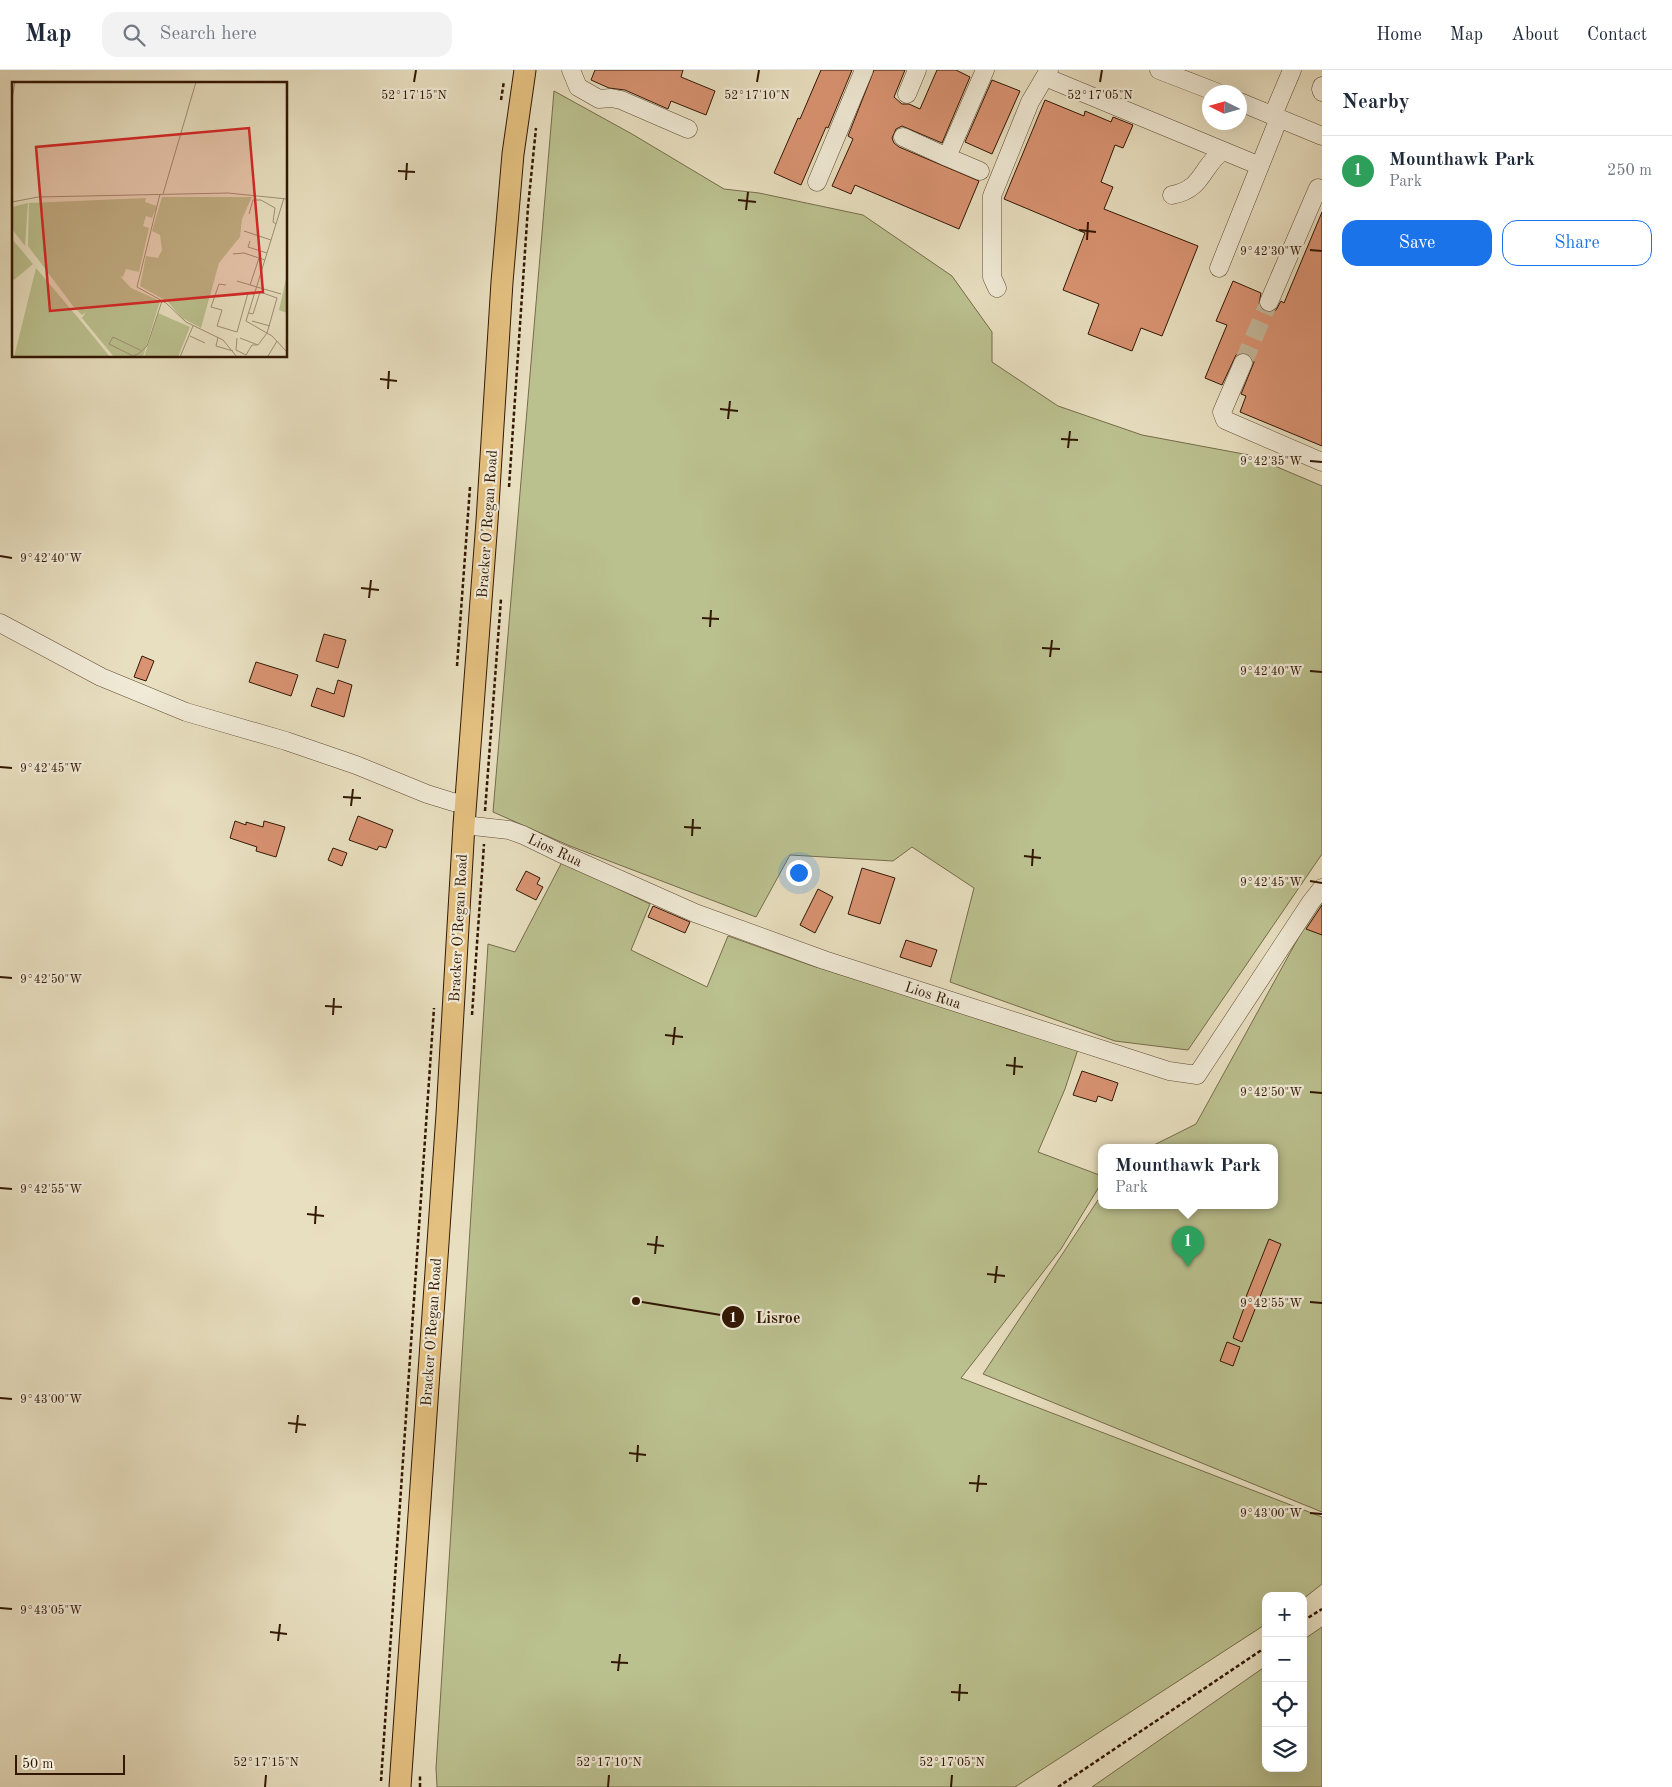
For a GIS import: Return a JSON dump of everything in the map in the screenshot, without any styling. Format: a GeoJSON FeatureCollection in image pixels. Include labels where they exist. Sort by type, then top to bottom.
{"type":"FeatureCollection","features":[{"type":"Feature","properties":{"kind":"main road","name":"Bracker O'Regan Road"},"geometry":{"type":"LineString","coordinates":[[400,1787],[447,1124],[475,826],[466,803],[487,531],[502,282],[513,154],[525,70]]}},
{"type":"Feature","properties":{"kind":"street"},"geometry":{"type":"LineString","coordinates":[[571,70],[578,87],[599,99],[611,98],[621,100],[688,129]]}},
{"type":"Feature","properties":{"kind":"street"},"geometry":{"type":"LineString","coordinates":[[817,182],[864,70]]}},
{"type":"Feature","properties":{"kind":"street"},"geometry":{"type":"LineString","coordinates":[[907,94],[917,70]]}},
{"type":"Feature","properties":{"kind":"street"},"geometry":{"type":"LineString","coordinates":[[947,157],[985,70]]}},
{"type":"Feature","properties":{"kind":"street"},"geometry":{"type":"LineString","coordinates":[[1159,70],[1202,87]]}},
{"type":"Feature","properties":{"kind":"street"},"geometry":{"type":"LineString","coordinates":[[1219,268],[1260,166],[1292,70]]}},
{"type":"Feature","properties":{"kind":"street"},"geometry":{"type":"LineString","coordinates":[[997,288],[992,278],[992,196],[1030,102],[1047,74],[1260,166]]}},
{"type":"Feature","properties":{"kind":"street"},"geometry":{"type":"LineString","coordinates":[[1322,86],[1320,89],[1322,92]]}},
{"type":"Feature","properties":{"kind":"street"},"geometry":{"type":"LineString","coordinates":[[1247,105],[1322,136]]}},
{"type":"Feature","properties":{"kind":"street"},"geometry":{"type":"LineString","coordinates":[[903,138],[980,171]]}},
{"type":"Feature","properties":{"kind":"street"},"geometry":{"type":"LineString","coordinates":[[1172,196],[1192,188],[1216,156],[1223,151]]}},
{"type":"Feature","properties":{"kind":"street"},"geometry":{"type":"LineString","coordinates":[[1269,302],[1321,184]]}},
{"type":"Feature","properties":{"kind":"street"},"geometry":{"type":"LineString","coordinates":[[1243,363],[1222,412],[1225,420],[1322,462]]}},
{"type":"Feature","properties":{"kind":"street"},"geometry":{"type":"LineString","coordinates":[[0,623],[101,677],[186,712],[286,741],[348,762],[426,794],[454,802],[466,803]]}},
{"type":"Feature","properties":{"kind":"street","name":"Lios Rua"},"geometry":{"type":"LineString","coordinates":[[475,826],[509,830],[523,835],[695,913],[824,960],[1169,1071],[1197,1075],[1322,888]]}},
{"type":"Feature","properties":{"kind":"path"},"geometry":{"type":"LineString","coordinates":[[508,493],[528,207],[537,120]]}},
{"type":"Feature","properties":{"kind":"path"},"geometry":{"type":"LineString","coordinates":[[472,1024],[475,826],[501,590]]}},
{"type":"Feature","properties":{"kind":"path"},"geometry":{"type":"LineString","coordinates":[[1307,1619],[1322,1609]]}},
{"type":"Feature","properties":{"kind":"path"},"geometry":{"type":"LineString","coordinates":[[1058,1787],[1262,1650]]}},
{"type":"Feature","properties":{"kind":"path"},"geometry":{"type":"LineString","coordinates":[[420,1769],[420,1787]]}},
{"type":"Feature","properties":{"kind":"green space"},"geometry":{"type":"Polygon","coordinates":[[[554,91],[632,134],[724,189],[759,193],[863,215],[952,276],[992,332],[992,362],[1058,406],[1142,435],[1249,455],[1322,486],[1322,854],[1188,1050],[1115,1041],[950,982],[974,888],[912,847],[893,861],[790,855],[756,917],[570,846],[493,812],[554,91]]]}},
{"type":"Feature","properties":{"kind":"green space"},"geometry":{"type":"Polygon","coordinates":[[[562,862],[650,904],[631,950],[707,987],[728,936],[810,965],[1078,1049],[1065,1089],[1038,1152],[1098,1174],[1098,1189],[1061,1249],[961,1378],[1322,1517],[1322,1584],[1307,1596],[1307,1592],[1262,1592],[1262,1627],[1015,1787],[437,1787],[436,1768],[488,944],[515,952],[562,862]]]}},
{"type":"Feature","properties":{"kind":"green space"},"geometry":{"type":"Polygon","coordinates":[[[1318,902],[1322,903],[1322,1512],[983,1374],[1098,1200],[1098,1209],[1278,1209],[1278,1144],[1156,1144],[1196,1124],[1318,902]]]}},
{"type":"Feature","properties":{"kind":"green space"},"geometry":{"type":"Polygon","coordinates":[[[1322,1627],[1322,1787],[1092,1787],[1262,1669],[1262,1772],[1307,1772],[1307,1637],[1322,1627]]]}},
{"type":"Feature","properties":{"kind":"building"},"geometry":{"type":"Polygon","coordinates":[[[595,70],[683,70],[681,77],[715,91],[706,115],[671,101],[668,109],[625,90],[609,88],[591,80],[595,70]]]}},
{"type":"Feature","properties":{"kind":"building"},"geometry":{"type":"Polygon","coordinates":[[[821,70],[852,70],[828,128],[826,127],[801,185],[774,173],[821,70]]]}},
{"type":"Feature","properties":{"kind":"building"},"geometry":{"type":"Polygon","coordinates":[[[874,70],[905,70],[894,97],[902,104],[909,104],[920,109],[937,70],[956,70],[970,77],[942,143],[902,126],[896,129],[892,138],[899,147],[979,181],[959,229],[855,185],[851,194],[832,186],[853,139],[848,136],[874,70]]]}},
{"type":"Feature","properties":{"kind":"building"},"geometry":{"type":"Polygon","coordinates":[[[992,80],[1020,91],[992,154],[965,142],[992,80]]]}},
{"type":"Feature","properties":{"kind":"building"},"geometry":{"type":"Polygon","coordinates":[[[1045,100],[1084,116],[1085,111],[1111,122],[1113,117],[1133,125],[1123,148],[1115,145],[1101,182],[1113,187],[1104,209],[1198,246],[1162,336],[1141,328],[1132,351],[1088,334],[1099,304],[1063,290],[1085,233],[1004,199],[1045,100]]]}},
{"type":"Feature","properties":{"kind":"building"},"geometry":{"type":"Polygon","coordinates":[[[1322,212],[1322,446],[1240,412],[1246,396],[1241,394],[1254,362],[1248,353],[1242,352],[1236,355],[1222,385],[1205,378],[1227,325],[1216,321],[1233,281],[1261,293],[1259,304],[1264,312],[1270,313],[1276,310],[1281,301],[1284,303],[1322,212]]]}},
{"type":"Feature","properties":{"kind":"building"},"geometry":{"type":"Polygon","coordinates":[[[324,634],[346,640],[338,668],[316,661],[324,634]]]}},
{"type":"Feature","properties":{"kind":"building"},"geometry":{"type":"Polygon","coordinates":[[[142,656],[154,661],[146,681],[134,677],[142,656]]]}},
{"type":"Feature","properties":{"kind":"building"},"geometry":{"type":"Polygon","coordinates":[[[256,662],[298,675],[291,696],[249,682],[256,662]]]}},
{"type":"Feature","properties":{"kind":"building"},"geometry":{"type":"Polygon","coordinates":[[[338,680],[352,685],[344,717],[311,706],[317,688],[334,694],[338,680]]]}},
{"type":"Feature","properties":{"kind":"building"},"geometry":{"type":"Polygon","coordinates":[[[358,816],[393,830],[386,848],[379,846],[377,850],[349,840],[358,816]]]}},
{"type":"Feature","properties":{"kind":"building"},"geometry":{"type":"Polygon","coordinates":[[[235,821],[246,825],[246,822],[263,827],[264,821],[285,827],[276,857],[256,851],[257,847],[230,838],[235,821]]]}},
{"type":"Feature","properties":{"kind":"building"},"geometry":{"type":"Polygon","coordinates":[[[333,848],[347,853],[342,866],[328,860],[333,848]]]}},
{"type":"Feature","properties":{"kind":"building"},"geometry":{"type":"Polygon","coordinates":[[[862,868],[895,878],[880,924],[848,914],[862,868]]]}},
{"type":"Feature","properties":{"kind":"building"},"geometry":{"type":"Polygon","coordinates":[[[526,871],[540,878],[537,884],[543,887],[536,900],[516,890],[526,871]]]}},
{"type":"Feature","properties":{"kind":"building"},"geometry":{"type":"Polygon","coordinates":[[[818,889],[833,897],[815,933],[800,925],[818,889]]]}},
{"type":"Feature","properties":{"kind":"building"},"geometry":{"type":"Polygon","coordinates":[[[1322,905],[1322,935],[1306,929],[1322,905]]]}},
{"type":"Feature","properties":{"kind":"building"},"geometry":{"type":"Polygon","coordinates":[[[653,906],[690,922],[685,933],[648,917],[653,906]]]}},
{"type":"Feature","properties":{"kind":"building"},"geometry":{"type":"Polygon","coordinates":[[[906,940],[937,950],[931,967],[900,957],[906,940]]]}},
{"type":"Feature","properties":{"kind":"building"},"geometry":{"type":"Polygon","coordinates":[[[1082,1071],[1118,1083],[1112,1101],[1098,1096],[1096,1102],[1073,1095],[1082,1071]]]}},
{"type":"Feature","properties":{"kind":"building"},"geometry":{"type":"Polygon","coordinates":[[[1269,1239],[1281,1244],[1242,1342],[1233,1338],[1244,1308],[1242,1307],[1269,1239]]]}},
{"type":"Feature","properties":{"kind":"building"},"geometry":{"type":"Polygon","coordinates":[[[1227,1342],[1240,1347],[1233,1366],[1220,1361],[1227,1342]]]}},
{"type":"Feature","properties":{"kind":"tunnel"},"geometry":{"type":"LineString","coordinates":[[1243,363],[1269,302]]}},
{"type":"Feature","properties":{"kind":"place","name":"Mounthawk Park"},"geometry":{"type":"Point","coordinates":[1188,1267]}},
{"type":"Feature","properties":{"kind":"place","name":"Lisroe"},"geometry":{"type":"Point","coordinates":[636,1301]}}]}
